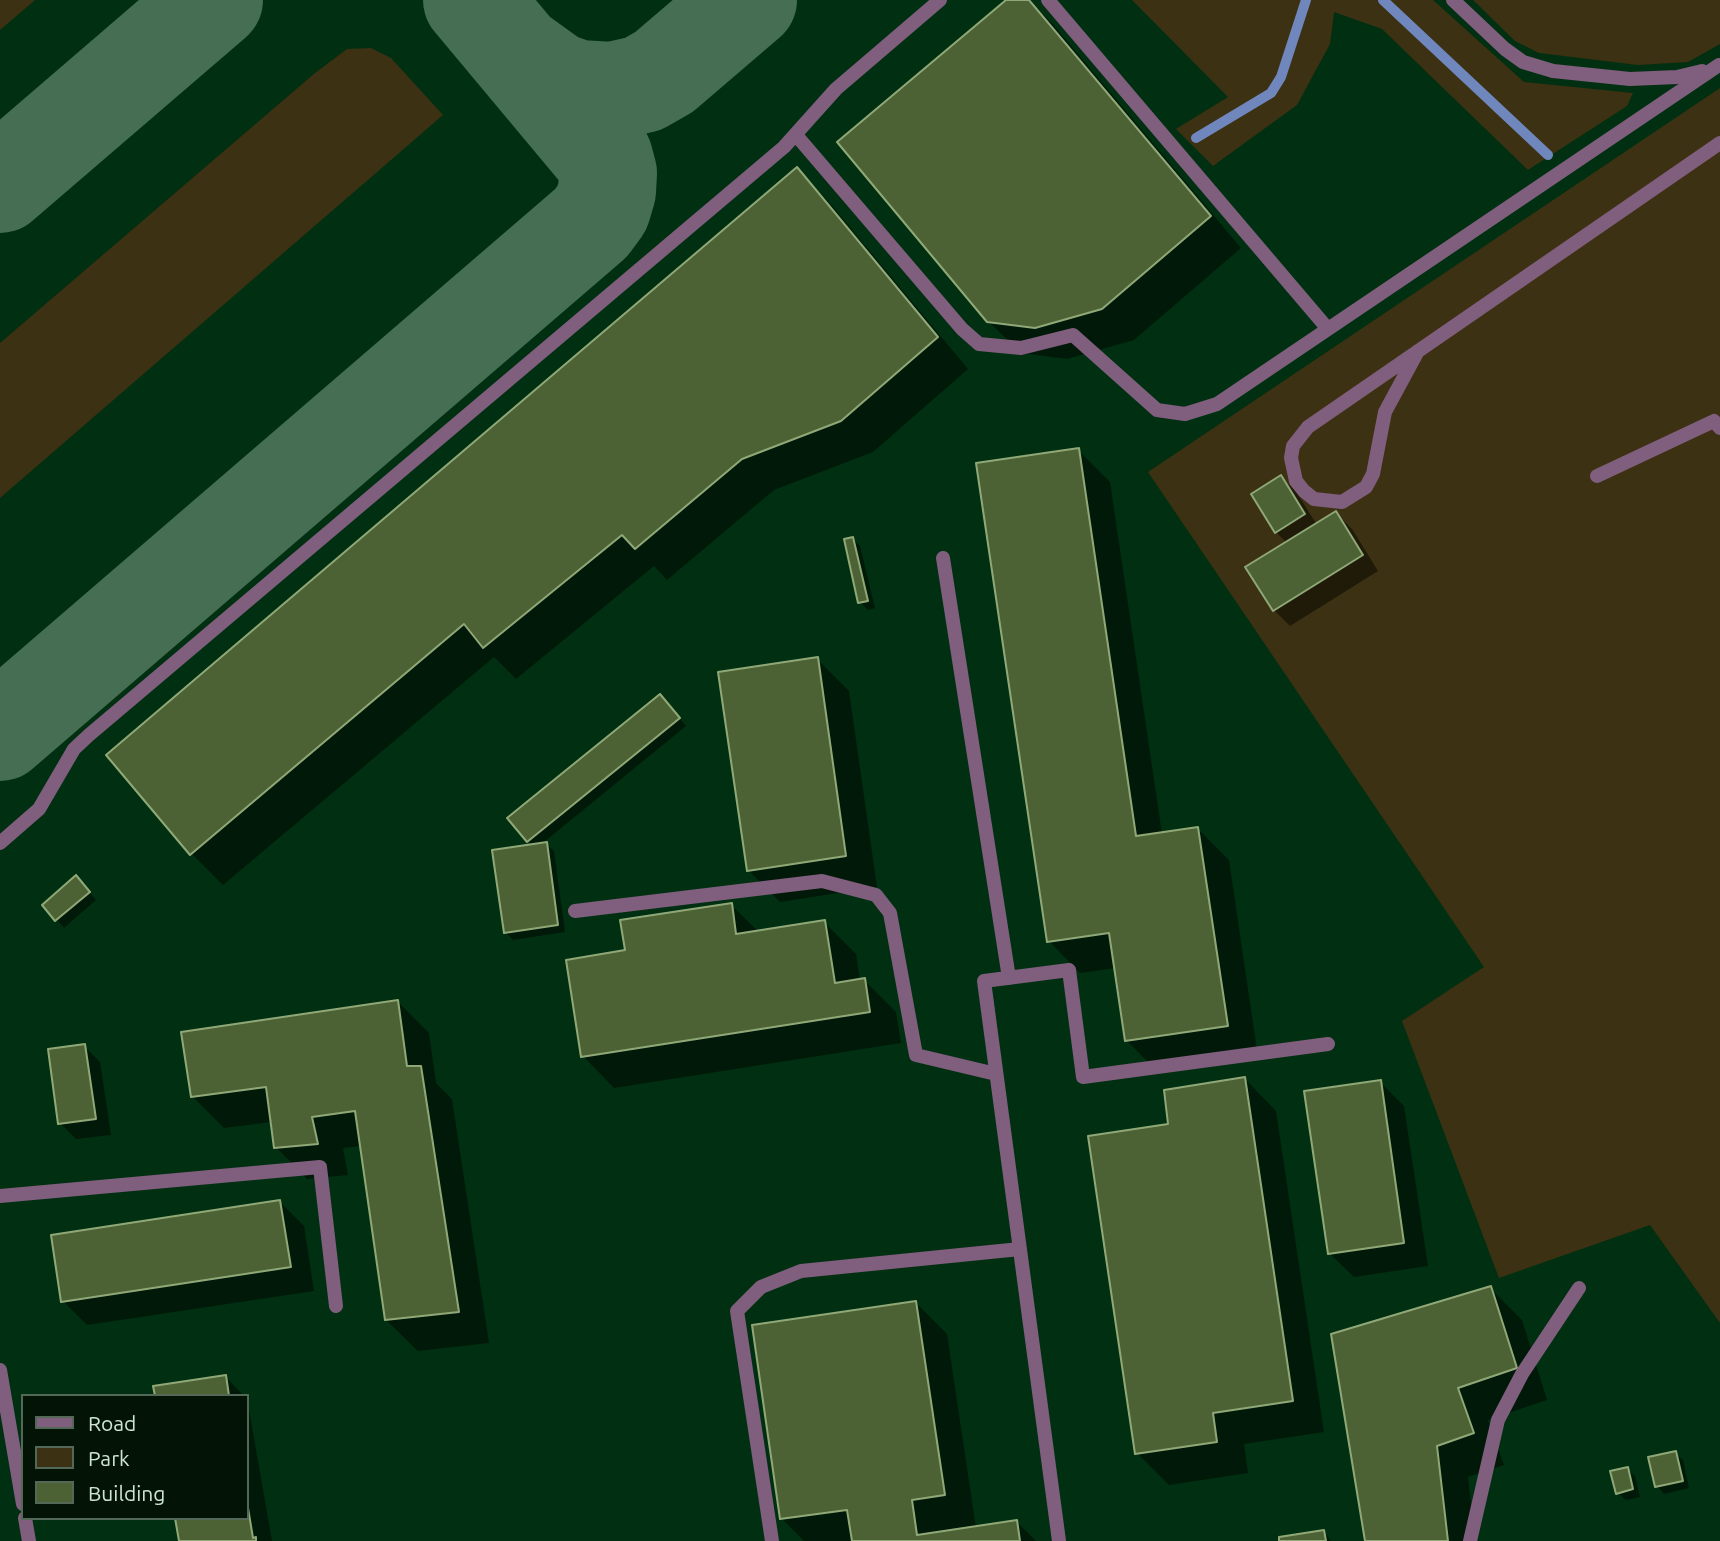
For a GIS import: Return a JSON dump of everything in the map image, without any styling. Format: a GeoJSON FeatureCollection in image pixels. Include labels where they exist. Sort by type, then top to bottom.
{"type":"FeatureCollection","features":[{"type":"Feature","properties":{"kind":"street"},"geometry":{"type":"LineString","coordinates":[[0,844],[39,809],[74,749],[89,735],[796,135],[836,89],[940,0]]}},
{"type":"Feature","properties":{"kind":"street"},"geometry":{"type":"LineString","coordinates":[[1048,0],[1328,329]]}},
{"type":"Feature","properties":{"kind":"street"},"geometry":{"type":"LineString","coordinates":[[1453,0],[1505,50],[1523,62],[1553,71],[1630,79],[1665,78],[1720,65]]}},
{"type":"Feature","properties":{"kind":"street"},"geometry":{"type":"LineString","coordinates":[[796,135],[962,329],[979,344],[1021,348],[1073,335],[1157,410],[1185,414],[1217,404],[1720,65]]}},
{"type":"Feature","properties":{"kind":"street"},"geometry":{"type":"LineString","coordinates":[[1418,351],[1385,412],[1373,474],[1366,487],[1342,502],[1314,499],[1296,481],[1291,458],[1299,436],[1308,427],[1720,142]]}},
{"type":"Feature","properties":{"kind":"street"},"geometry":{"type":"LineString","coordinates":[[1597,476],[1718,420]]}},
{"type":"Feature","properties":{"kind":"street"},"geometry":{"type":"LineString","coordinates":[[943,558],[1009,978]]}},
{"type":"Feature","properties":{"kind":"street"},"geometry":{"type":"LineString","coordinates":[[575,911],[822,881],[876,895],[890,913],[916,1055],[996,1074]]}},
{"type":"Feature","properties":{"kind":"street"},"geometry":{"type":"LineString","coordinates":[[1059,1541],[984,981],[1069,970],[1083,1077],[1328,1044]]}},
{"type":"Feature","properties":{"kind":"street"},"geometry":{"type":"LineString","coordinates":[[0,1196],[320,1167],[336,1306]]}},
{"type":"Feature","properties":{"kind":"street"},"geometry":{"type":"LineString","coordinates":[[772,1541],[737,1311],[761,1287],[801,1271],[1020,1249]]}},
{"type":"Feature","properties":{"kind":"street"},"geometry":{"type":"LineString","coordinates":[[1470,1541],[1498,1420],[1522,1374],[1579,1288]]}},
{"type":"Feature","properties":{"kind":"street"},"geometry":{"type":"LineString","coordinates":[[0,1370],[21,1492]]}},
{"type":"Feature","properties":{"kind":"street"},"geometry":{"type":"LineString","coordinates":[[25,1520],[29,1541]]}},
{"type":"Feature","properties":{"kind":"green space"},"geometry":{"type":"Polygon","coordinates":[[[0,0],[35,0],[0,30],[0,0]]]}},
{"type":"Feature","properties":{"kind":"green space"},"geometry":{"type":"Polygon","coordinates":[[[1132,0],[1433,0],[1524,82],[1633,93],[1627,106],[1528,170],[1382,29],[1334,12],[1330,44],[1297,105],[1213,166],[1176,129],[1228,97],[1132,0]]]}},
{"type":"Feature","properties":{"kind":"green space"},"geometry":{"type":"Polygon","coordinates":[[[1473,0],[1720,0],[1720,44],[1688,62],[1638,65],[1539,53],[1515,41],[1473,0]]]}},
{"type":"Feature","properties":{"kind":"green space"},"geometry":{"type":"Polygon","coordinates":[[[371,48],[391,58],[443,115],[0,498],[0,343],[315,73],[347,49],[371,48]]]}},
{"type":"Feature","properties":{"kind":"green space"},"geometry":{"type":"Polygon","coordinates":[[[1720,88],[1720,1323],[1650,1225],[1499,1278],[1402,1021],[1484,967],[1148,472],[1720,88]]]}},
{"type":"Feature","properties":{"kind":"building"},"geometry":{"type":"Polygon","coordinates":[[[1006,0],[1029,0],[1211,216],[1102,309],[1035,328],[987,322],[837,142],[1006,0]]]}},
{"type":"Feature","properties":{"kind":"building"},"geometry":{"type":"Polygon","coordinates":[[[797,167],[938,337],[841,421],[742,459],[635,549],[622,535],[483,648],[464,624],[190,855],[106,755],[797,167]]]}},
{"type":"Feature","properties":{"kind":"building"},"geometry":{"type":"Polygon","coordinates":[[[1079,448],[1136,836],[1198,827],[1228,1026],[1125,1041],[1109,933],[1047,942],[976,463],[1079,448]]]}},
{"type":"Feature","properties":{"kind":"building"},"geometry":{"type":"Polygon","coordinates":[[[1281,475],[1305,514],[1275,533],[1251,494],[1281,475]]]}},
{"type":"Feature","properties":{"kind":"building"},"geometry":{"type":"Polygon","coordinates":[[[1336,511],[1363,555],[1273,611],[1245,567],[1336,511]]]}},
{"type":"Feature","properties":{"kind":"building"},"geometry":{"type":"Polygon","coordinates":[[[853,537],[868,601],[858,603],[844,539],[853,537]]]}},
{"type":"Feature","properties":{"kind":"building"},"geometry":{"type":"Polygon","coordinates":[[[818,657],[846,856],[747,871],[718,672],[818,657]]]}},
{"type":"Feature","properties":{"kind":"building"},"geometry":{"type":"Polygon","coordinates":[[[660,694],[680,718],[527,842],[507,818],[660,694]]]}},
{"type":"Feature","properties":{"kind":"building"},"geometry":{"type":"Polygon","coordinates":[[[547,842],[558,925],[504,933],[492,850],[547,842]]]}},
{"type":"Feature","properties":{"kind":"building"},"geometry":{"type":"Polygon","coordinates":[[[76,875],[90,892],[55,921],[42,905],[76,875]]]}},
{"type":"Feature","properties":{"kind":"building"},"geometry":{"type":"Polygon","coordinates":[[[732,903],[736,934],[825,920],[835,983],[865,978],[870,1012],[581,1057],[566,960],[625,950],[620,920],[732,903]]]}},
{"type":"Feature","properties":{"kind":"building"},"geometry":{"type":"Polygon","coordinates":[[[398,1000],[407,1066],[421,1066],[459,1312],[385,1320],[355,1111],[312,1117],[318,1144],[274,1148],[266,1087],[191,1097],[181,1032],[398,1000]]]}},
{"type":"Feature","properties":{"kind":"building"},"geometry":{"type":"Polygon","coordinates":[[[85,1044],[96,1119],[58,1124],[48,1049],[85,1044]]]}},
{"type":"Feature","properties":{"kind":"building"},"geometry":{"type":"Polygon","coordinates":[[[1245,1077],[1293,1401],[1213,1413],[1217,1442],[1135,1454],[1088,1136],[1168,1124],[1164,1090],[1245,1077]]]}},
{"type":"Feature","properties":{"kind":"building"},"geometry":{"type":"Polygon","coordinates":[[[1381,1080],[1404,1243],[1328,1254],[1304,1091],[1381,1080]]]}},
{"type":"Feature","properties":{"kind":"building"},"geometry":{"type":"Polygon","coordinates":[[[280,1200],[291,1267],[61,1302],[51,1235],[280,1200]]]}},
{"type":"Feature","properties":{"kind":"building"},"geometry":{"type":"Polygon","coordinates":[[[1491,1286],[1517,1368],[1458,1388],[1474,1433],[1437,1446],[1448,1541],[1365,1541],[1331,1334],[1491,1286]]]}},
{"type":"Feature","properties":{"kind":"building"},"geometry":{"type":"Polygon","coordinates":[[[916,1301],[945,1495],[912,1500],[917,1535],[1017,1520],[1020,1541],[852,1541],[847,1510],[780,1519],[752,1325],[916,1301]]]}},
{"type":"Feature","properties":{"kind":"building"},"geometry":{"type":"Polygon","coordinates":[[[226,1375],[229,1394],[155,1394],[153,1386],[226,1375]]]}},
{"type":"Feature","properties":{"kind":"building"},"geometry":{"type":"Polygon","coordinates":[[[1676,1451],[1683,1481],[1655,1487],[1648,1457],[1676,1451]]]}},
{"type":"Feature","properties":{"kind":"building"},"geometry":{"type":"Polygon","coordinates":[[[1628,1467],[1633,1489],[1616,1494],[1610,1471],[1628,1467]]]}},
{"type":"Feature","properties":{"kind":"building"},"geometry":{"type":"Polygon","coordinates":[[[248,1508],[253,1538],[256,1537],[256,1541],[179,1541],[175,1520],[248,1520],[248,1508]]]}},
{"type":"Feature","properties":{"kind":"building"},"geometry":{"type":"Polygon","coordinates":[[[1324,1530],[1326,1541],[1279,1541],[1279,1537],[1324,1530]]]}},
{"type":"Feature","properties":{"kind":"waterway"},"geometry":{"type":"LineString","coordinates":[[1196,138],[1271,93],[1281,77],[1306,0]]}},
{"type":"Feature","properties":{"kind":"waterway"},"geometry":{"type":"LineString","coordinates":[[1383,0],[1548,155]]}},
{"type":"Feature","properties":{"kind":"taxiway"},"geometry":{"type":"LineString","coordinates":[[0,184],[214,0]]}},
{"type":"Feature","properties":{"kind":"taxiway"},"geometry":{"type":"LineString","coordinates":[[0,732],[591,223],[602,208],[608,173],[604,158],[472,0]]}},
{"type":"Feature","properties":{"kind":"taxiway"},"geometry":{"type":"LineString","coordinates":[[519,55],[555,81],[578,89],[612,91],[643,84],[664,72],[748,0]]}}]}
